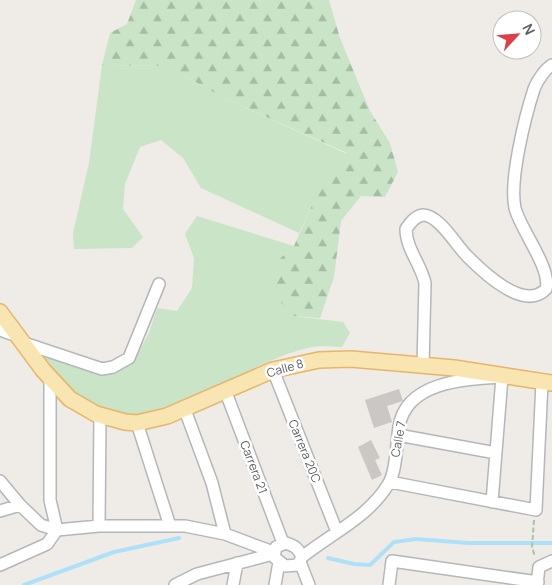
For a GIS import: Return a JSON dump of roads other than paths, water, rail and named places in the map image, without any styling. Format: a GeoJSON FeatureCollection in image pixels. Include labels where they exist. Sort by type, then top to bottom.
{"type":"FeatureCollection","features":[{"type":"Feature","properties":{"kind":"main road","name":"Calle 8"},"geometry":{"type":"LineString","coordinates":[[0,312],[47,374],[70,399],[100,415],[137,423],[185,410],[225,390],[273,370],[303,362],[334,358],[424,366],[547,383]]}},
{"type":"Feature","properties":{"kind":"street"},"geometry":{"type":"LineString","coordinates":[[424,366],[426,283],[423,271],[406,240],[406,229],[417,217],[423,215],[435,220],[466,255],[496,281],[518,295],[532,297],[546,289],[550,282],[550,273],[545,259],[515,208],[516,175],[534,87],[552,65]]}},
{"type":"Feature","properties":{"kind":"street"},"geometry":{"type":"LineString","coordinates":[[0,330],[20,340],[102,369],[113,367],[129,358],[159,284]]}},
{"type":"Feature","properties":{"kind":"street","name":"Carrera 20C"},"geometry":{"type":"LineString","coordinates":[[273,370],[338,532]]}},
{"type":"Feature","properties":{"kind":"street"},"geometry":{"type":"LineString","coordinates":[[47,374],[50,486],[53,517],[57,530]]}},
{"type":"Feature","properties":{"kind":"street"},"geometry":{"type":"LineString","coordinates":[[492,502],[502,377]]}},
{"type":"Feature","properties":{"kind":"street","name":"Calle 7"},"geometry":{"type":"LineString","coordinates":[[175,585],[196,579],[237,562],[279,559],[295,566],[320,543],[357,519],[390,482],[403,412],[422,393],[452,383],[502,377]]}},
{"type":"Feature","properties":{"kind":"street"},"geometry":{"type":"LineString","coordinates":[[390,482],[536,510],[547,383]]}},
{"type":"Feature","properties":{"kind":"street","name":"Carrera 21"},"geometry":{"type":"LineString","coordinates":[[225,390],[283,543]]}},
{"type":"Feature","properties":{"kind":"street"},"geometry":{"type":"LineString","coordinates":[[185,410],[212,483],[225,534]]}},
{"type":"Feature","properties":{"kind":"street"},"geometry":{"type":"LineString","coordinates":[[99,526],[100,415]]}},
{"type":"Feature","properties":{"kind":"street"},"geometry":{"type":"LineString","coordinates":[[137,423],[170,526]]}},
{"type":"Feature","properties":{"kind":"street"},"geometry":{"type":"LineString","coordinates":[[398,435],[496,452]]}},
{"type":"Feature","properties":{"kind":"street"},"geometry":{"type":"LineString","coordinates":[[0,481],[20,505],[41,525],[57,530],[99,526],[170,526],[225,534],[279,559],[308,582]]}},
{"type":"Feature","properties":{"kind":"street"},"geometry":{"type":"LineString","coordinates":[[0,511],[20,505]]}},
{"type":"Feature","properties":{"kind":"street"},"geometry":{"type":"LineString","coordinates":[[0,565],[46,544],[57,530]]}},
{"type":"Feature","properties":{"kind":"street"},"geometry":{"type":"LineString","coordinates":[[274,585],[279,559],[276,547],[283,543],[296,546],[308,582]]}},
{"type":"Feature","properties":{"kind":"street","name":"Calle 7"},"geometry":{"type":"LineString","coordinates":[[296,546],[320,543]]}},
{"type":"Feature","properties":{"kind":"street"},"geometry":{"type":"LineString","coordinates":[[389,585],[392,562],[507,582],[537,583],[539,567],[552,561]]}},
{"type":"Feature","properties":{"kind":"street"},"geometry":{"type":"LineString","coordinates":[[233,585],[237,562]]}},
{"type":"Feature","properties":{"kind":"waterway"},"geometry":{"type":"LineString","coordinates":[[24,585],[114,552],[179,538]]}},
{"type":"Feature","properties":{"kind":"waterway"},"geometry":{"type":"LineString","coordinates":[[328,558],[354,564],[370,565],[394,542],[416,539],[468,543],[552,543]]}}]}
